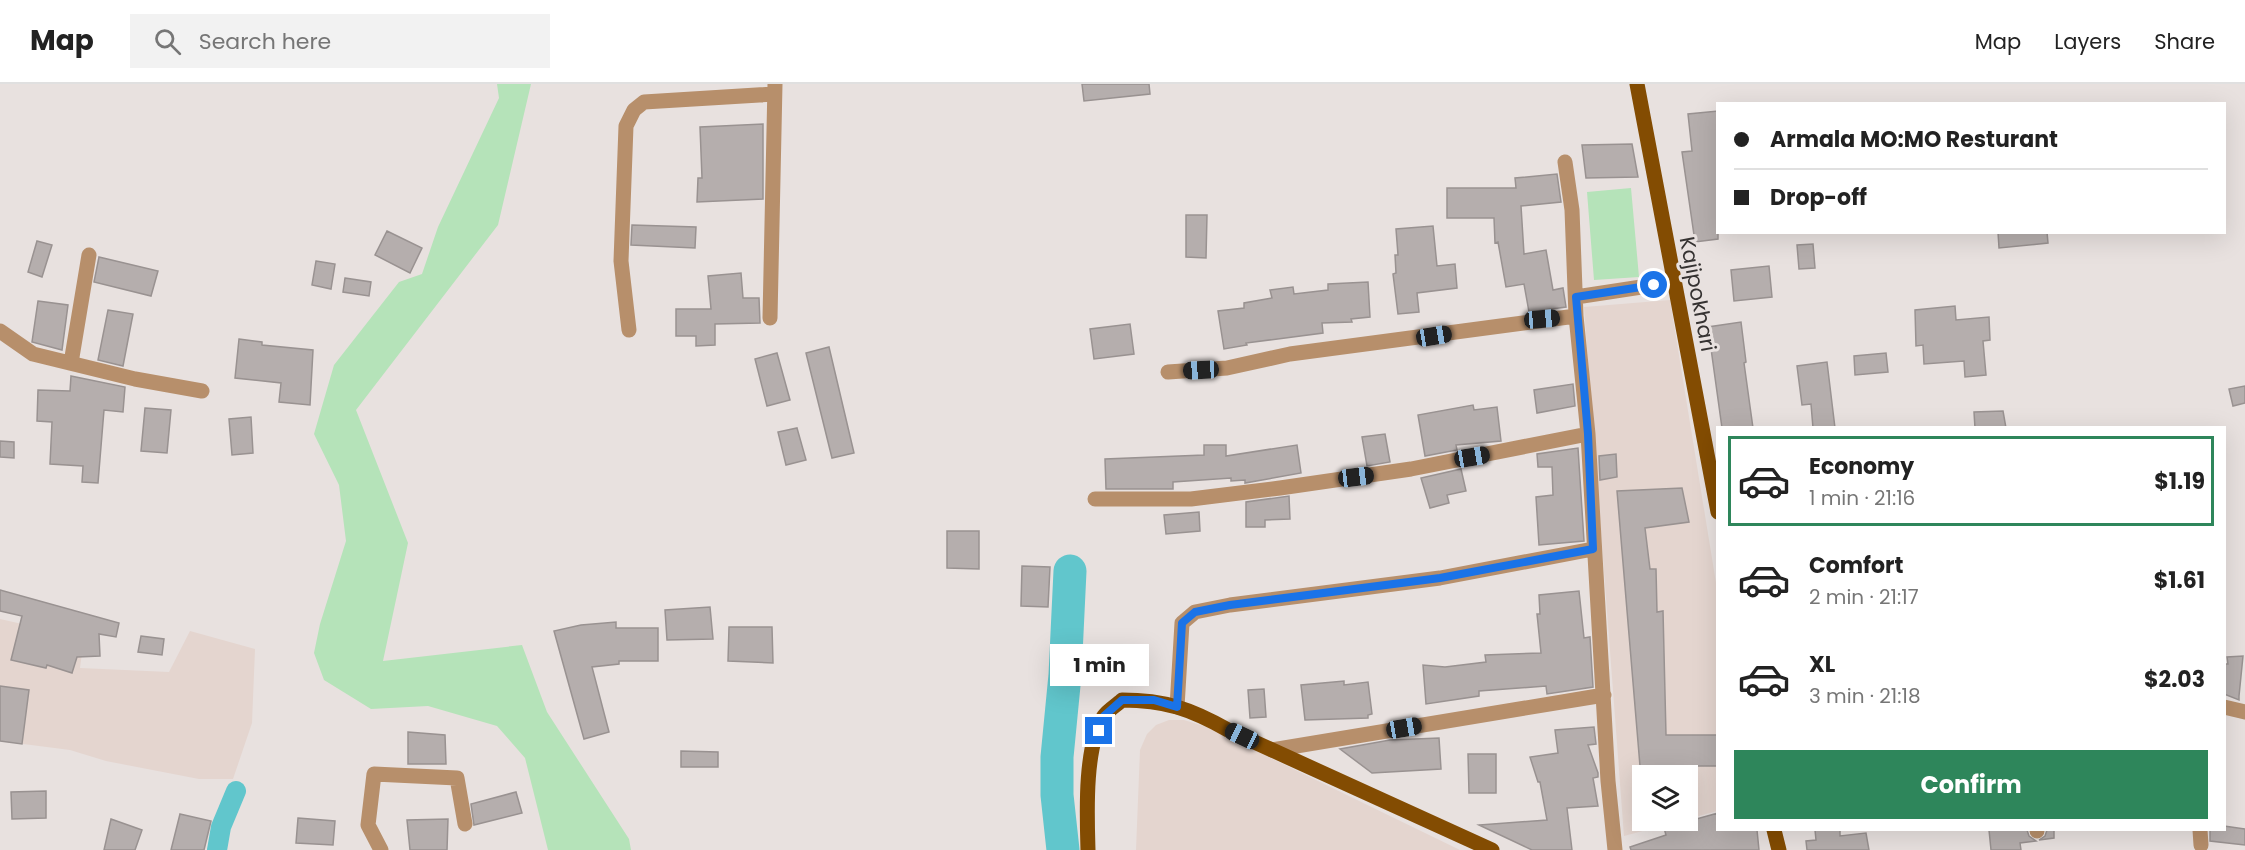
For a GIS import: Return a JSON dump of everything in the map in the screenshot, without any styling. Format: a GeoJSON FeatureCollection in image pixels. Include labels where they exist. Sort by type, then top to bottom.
{"type":"FeatureCollection","features":[{"type":"Feature","properties":{"kind":"main road","name":"Kajipokhari"},"geometry":{"type":"LineString","coordinates":[[1637,84],[1716,502]]}},
{"type":"Feature","properties":{"kind":"main road"},"geometry":{"type":"LineString","coordinates":[[1089,850],[1086,790],[1094,746],[1104,716],[1122,700],[1154,700],[1199,714],[1272,750],[1492,850]]}},
{"type":"Feature","properties":{"kind":"main road"},"geometry":{"type":"LineString","coordinates":[[1774,831],[1779,850]]}},
{"type":"Feature","properties":{"kind":"street"},"geometry":{"type":"LineString","coordinates":[[629,330],[621,261],[627,126],[634,110],[644,102],[775,89],[770,318]]}},
{"type":"Feature","properties":{"kind":"street"},"geometry":{"type":"LineString","coordinates":[[1565,162],[1572,210],[1576,316],[1588,434],[1608,781],[1615,850]]}},
{"type":"Feature","properties":{"kind":"street"},"geometry":{"type":"LineString","coordinates":[[71,363],[89,255]]}},
{"type":"Feature","properties":{"kind":"street"},"geometry":{"type":"LineString","coordinates":[[1576,297],[1674,282]]}},
{"type":"Feature","properties":{"kind":"street"},"geometry":{"type":"LineString","coordinates":[[1168,372],[1227,368],[1290,354],[1576,316]]}},
{"type":"Feature","properties":{"kind":"street"},"geometry":{"type":"LineString","coordinates":[[0,331],[33,354],[135,379],[202,391]]}},
{"type":"Feature","properties":{"kind":"street"},"geometry":{"type":"LineString","coordinates":[[1095,499],[1191,499],[1269,490],[1411,469],[1588,434]]}},
{"type":"Feature","properties":{"kind":"street"},"geometry":{"type":"LineString","coordinates":[[1177,707],[1182,623],[1195,612],[1230,605],[1440,578],[1593,549]]}},
{"type":"Feature","properties":{"kind":"street"},"geometry":{"type":"LineString","coordinates":[[1272,750],[1604,695]]}},
{"type":"Feature","properties":{"kind":"street"},"geometry":{"type":"LineString","coordinates":[[2226,707],[2245,712]]}},
{"type":"Feature","properties":{"kind":"street"},"geometry":{"type":"LineString","coordinates":[[381,850],[368,825],[374,774],[457,778],[465,824]]}},
{"type":"Feature","properties":{"kind":"shaded area"},"geometry":{"type":"Polygon","coordinates":[[[1670,300],[1716,583],[1716,811],[1698,816],[1698,765],[1632,765],[1632,831],[1643,831],[1624,836],[1584,307],[1670,300]]]}},
{"type":"Feature","properties":{"kind":"shaded area"},"geometry":{"type":"Polygon","coordinates":[[[0,619],[84,638],[80,668],[169,672],[190,631],[255,649],[252,723],[233,779],[199,779],[106,761],[70,750],[0,741],[0,619]]]}},
{"type":"Feature","properties":{"kind":"shaded area"},"geometry":{"type":"Polygon","coordinates":[[[1169,720],[1184,720],[1207,727],[1460,850],[1136,850],[1140,750],[1147,734],[1156,725],[1169,720]]]}},
{"type":"Feature","properties":{"kind":"green space"},"geometry":{"type":"Polygon","coordinates":[[[497,84],[531,84],[498,225],[356,410],[408,543],[383,661],[522,645],[547,712],[629,839],[631,850],[548,850],[525,758],[497,726],[428,706],[371,709],[324,680],[314,653],[320,624],[346,541],[339,485],[314,434],[334,365],[399,282],[422,274],[438,227],[499,98],[497,84]]]}},
{"type":"Feature","properties":{"kind":"green space"},"geometry":{"type":"Polygon","coordinates":[[[1631,188],[1639,277],[1594,280],[1587,192],[1631,188]]]}},
{"type":"Feature","properties":{"kind":"building"},"geometry":{"type":"Polygon","coordinates":[[[1082,84],[1149,84],[1150,94],[1084,101],[1082,84]]]}},
{"type":"Feature","properties":{"kind":"building"},"geometry":{"type":"Polygon","coordinates":[[[1716,111],[1716,234],[1718,234],[1718,239],[1695,242],[1682,152],[1692,151],[1688,114],[1716,111]]]}},
{"type":"Feature","properties":{"kind":"building"},"geometry":{"type":"Polygon","coordinates":[[[763,124],[763,199],[697,202],[698,178],[702,178],[700,127],[763,124]]]}},
{"type":"Feature","properties":{"kind":"building"},"geometry":{"type":"Polygon","coordinates":[[[1632,144],[1638,177],[1586,178],[1582,145],[1632,144]]]}},
{"type":"Feature","properties":{"kind":"building"},"geometry":{"type":"Polygon","coordinates":[[[1557,174],[1561,202],[1521,206],[1524,254],[1546,250],[1553,290],[1563,288],[1566,307],[1529,312],[1524,284],[1506,287],[1498,242],[1495,243],[1494,218],[1447,218],[1447,188],[1516,188],[1515,178],[1557,174]]]}},
{"type":"Feature","properties":{"kind":"building"},"geometry":{"type":"Polygon","coordinates":[[[1186,215],[1207,215],[1206,258],[1186,257],[1186,215]]]}},
{"type":"Feature","properties":{"kind":"building"},"geometry":{"type":"Polygon","coordinates":[[[632,225],[696,227],[695,248],[631,245],[632,225]]]}},
{"type":"Feature","properties":{"kind":"building"},"geometry":{"type":"Polygon","coordinates":[[[1433,226],[1437,266],[1455,264],[1457,288],[1417,293],[1419,312],[1398,314],[1393,274],[1396,273],[1395,255],[1398,255],[1396,229],[1433,226]]]}},
{"type":"Feature","properties":{"kind":"building"},"geometry":{"type":"Polygon","coordinates":[[[387,231],[422,248],[410,273],[375,255],[387,231]]]}},
{"type":"Feature","properties":{"kind":"building"},"geometry":{"type":"Polygon","coordinates":[[[1998,234],[2047,234],[2048,243],[1999,248],[1998,234]]]}},
{"type":"Feature","properties":{"kind":"building"},"geometry":{"type":"Polygon","coordinates":[[[37,241],[52,245],[42,277],[28,272],[37,241]]]}},
{"type":"Feature","properties":{"kind":"building"},"geometry":{"type":"Polygon","coordinates":[[[1813,244],[1815,268],[1799,269],[1797,245],[1813,244]]]}},
{"type":"Feature","properties":{"kind":"building"},"geometry":{"type":"Polygon","coordinates":[[[99,257],[158,271],[151,296],[94,282],[99,257]]]}},
{"type":"Feature","properties":{"kind":"building"},"geometry":{"type":"Polygon","coordinates":[[[316,261],[335,264],[331,289],[312,285],[316,261]]]}},
{"type":"Feature","properties":{"kind":"building"},"geometry":{"type":"Polygon","coordinates":[[[1769,266],[1772,297],[1734,301],[1731,270],[1769,266]]]}},
{"type":"Feature","properties":{"kind":"building"},"geometry":{"type":"Polygon","coordinates":[[[741,273],[743,298],[759,298],[760,323],[715,324],[715,345],[696,346],[696,336],[676,336],[676,309],[711,309],[708,276],[741,273]]]}},
{"type":"Feature","properties":{"kind":"building"},"geometry":{"type":"Polygon","coordinates":[[[345,278],[371,282],[369,296],[343,292],[345,278]]]}},
{"type":"Feature","properties":{"kind":"building"},"geometry":{"type":"Polygon","coordinates":[[[1368,282],[1370,317],[1351,319],[1352,322],[1322,323],[1323,333],[1246,343],[1247,345],[1224,349],[1218,311],[1244,308],[1244,303],[1272,298],[1270,290],[1293,287],[1294,294],[1328,290],[1328,284],[1368,282]]]}},
{"type":"Feature","properties":{"kind":"building"},"geometry":{"type":"Polygon","coordinates":[[[38,301],[68,305],[62,350],[32,342],[38,301]]]}},
{"type":"Feature","properties":{"kind":"building"},"geometry":{"type":"Polygon","coordinates":[[[1955,306],[1956,320],[1989,317],[1990,340],[1983,341],[1986,375],[1965,377],[1964,361],[1924,364],[1923,345],[1916,346],[1915,310],[1955,306]]]}},
{"type":"Feature","properties":{"kind":"building"},"geometry":{"type":"Polygon","coordinates":[[[108,310],[133,314],[123,366],[98,360],[108,310]]]}},
{"type":"Feature","properties":{"kind":"building"},"geometry":{"type":"Polygon","coordinates":[[[1741,322],[1753,426],[1722,426],[1708,327],[1741,322]]]}},
{"type":"Feature","properties":{"kind":"building"},"geometry":{"type":"Polygon","coordinates":[[[1130,324],[1134,354],[1094,359],[1090,329],[1130,324]]]}},
{"type":"Feature","properties":{"kind":"building"},"geometry":{"type":"Polygon","coordinates":[[[239,339],[262,342],[262,345],[313,350],[310,405],[279,402],[281,383],[235,378],[239,339]]]}},
{"type":"Feature","properties":{"kind":"building"},"geometry":{"type":"Polygon","coordinates":[[[829,347],[854,453],[832,458],[806,353],[829,347]]]}},
{"type":"Feature","properties":{"kind":"building"},"geometry":{"type":"Polygon","coordinates":[[[777,353],[790,400],[767,406],[755,359],[777,353]]]}},
{"type":"Feature","properties":{"kind":"building"},"geometry":{"type":"Polygon","coordinates":[[[1886,353],[1888,372],[1855,375],[1854,356],[1886,353]]]}},
{"type":"Feature","properties":{"kind":"building"},"geometry":{"type":"Polygon","coordinates":[[[1827,362],[1835,426],[1813,426],[1811,404],[1802,405],[1797,366],[1827,362]]]}},
{"type":"Feature","properties":{"kind":"building"},"geometry":{"type":"Polygon","coordinates":[[[71,376],[125,387],[123,412],[104,410],[98,483],[82,482],[83,466],[50,464],[52,422],[37,421],[38,390],[70,391],[71,376]]]}},
{"type":"Feature","properties":{"kind":"building"},"geometry":{"type":"Polygon","coordinates":[[[1573,384],[1575,406],[1537,413],[1534,390],[1573,384]]]}},
{"type":"Feature","properties":{"kind":"building"},"geometry":{"type":"Polygon","coordinates":[[[2245,386],[2245,403],[2233,406],[2229,389],[2245,386]]]}},
{"type":"Feature","properties":{"kind":"building"},"geometry":{"type":"Polygon","coordinates":[[[1473,405],[1474,410],[1497,407],[1501,441],[1456,445],[1457,450],[1425,456],[1418,415],[1473,405]]]}},
{"type":"Feature","properties":{"kind":"building"},"geometry":{"type":"Polygon","coordinates":[[[145,408],[171,410],[167,453],[141,451],[145,408]]]}},
{"type":"Feature","properties":{"kind":"building"},"geometry":{"type":"Polygon","coordinates":[[[2003,411],[2006,426],[1975,426],[1974,412],[2003,411]]]}},
{"type":"Feature","properties":{"kind":"building"},"geometry":{"type":"Polygon","coordinates":[[[251,417],[253,453],[232,455],[229,419],[251,417]]]}},
{"type":"Feature","properties":{"kind":"building"},"geometry":{"type":"Polygon","coordinates":[[[797,428],[806,460],[786,465],[778,432],[797,428]]]}},
{"type":"Feature","properties":{"kind":"building"},"geometry":{"type":"Polygon","coordinates":[[[1385,434],[1390,462],[1367,466],[1362,437],[1385,434]]]}},
{"type":"Feature","properties":{"kind":"building"},"geometry":{"type":"Polygon","coordinates":[[[0,441],[14,442],[14,458],[0,457],[0,441]]]}},
{"type":"Feature","properties":{"kind":"building"},"geometry":{"type":"Polygon","coordinates":[[[1204,445],[1226,445],[1226,456],[1297,445],[1301,473],[1245,483],[1245,480],[1231,481],[1231,478],[1173,482],[1173,489],[1106,489],[1105,459],[1204,455],[1204,445]]]}},
{"type":"Feature","properties":{"kind":"building"},"geometry":{"type":"Polygon","coordinates":[[[1578,448],[1584,541],[1539,545],[1536,497],[1553,495],[1552,467],[1538,467],[1537,454],[1578,448]]]}},
{"type":"Feature","properties":{"kind":"building"},"geometry":{"type":"Polygon","coordinates":[[[1616,454],[1617,477],[1600,480],[1599,456],[1616,454]]]}},
{"type":"Feature","properties":{"kind":"building"},"geometry":{"type":"Polygon","coordinates":[[[1461,469],[1466,491],[1447,495],[1449,503],[1430,508],[1421,478],[1461,469]]]}},
{"type":"Feature","properties":{"kind":"building"},"geometry":{"type":"Polygon","coordinates":[[[1682,488],[1689,522],[1645,528],[1650,569],[1656,569],[1657,612],[1663,611],[1666,735],[1716,735],[1716,766],[1640,765],[1617,491],[1682,488]]]}},
{"type":"Feature","properties":{"kind":"building"},"geometry":{"type":"Polygon","coordinates":[[[1289,496],[1290,519],[1265,520],[1265,527],[1246,527],[1246,502],[1289,496]]]}},
{"type":"Feature","properties":{"kind":"building"},"geometry":{"type":"Polygon","coordinates":[[[1199,512],[1200,531],[1166,534],[1164,515],[1199,512]]]}},
{"type":"Feature","properties":{"kind":"building"},"geometry":{"type":"Polygon","coordinates":[[[947,531],[979,531],[979,569],[947,568],[947,531]]]}},
{"type":"Feature","properties":{"kind":"building"},"geometry":{"type":"Polygon","coordinates":[[[1022,566],[1050,567],[1048,607],[1021,606],[1022,566]]]}},
{"type":"Feature","properties":{"kind":"building"},"geometry":{"type":"Polygon","coordinates":[[[0,590],[119,623],[116,637],[99,634],[100,656],[77,657],[72,673],[47,665],[46,668],[11,660],[22,616],[0,611],[0,590]]]}},
{"type":"Feature","properties":{"kind":"building"},"geometry":{"type":"Polygon","coordinates":[[[1579,591],[1584,638],[1590,637],[1593,687],[1547,694],[1546,686],[1479,691],[1479,696],[1426,704],[1423,665],[1445,667],[1486,662],[1485,655],[1541,653],[1537,614],[1540,614],[1539,595],[1579,591]]]}},
{"type":"Feature","properties":{"kind":"building"},"geometry":{"type":"Polygon","coordinates":[[[710,607],[713,639],[667,640],[665,610],[710,607]]]}},
{"type":"Feature","properties":{"kind":"building"},"geometry":{"type":"Polygon","coordinates":[[[616,622],[616,628],[658,628],[658,661],[619,661],[619,664],[592,667],[609,732],[584,739],[554,631],[581,625],[616,622]]]}},
{"type":"Feature","properties":{"kind":"building"},"geometry":{"type":"Polygon","coordinates":[[[729,627],[772,627],[773,663],[728,661],[729,627]]]}},
{"type":"Feature","properties":{"kind":"building"},"geometry":{"type":"Polygon","coordinates":[[[141,636],[164,639],[162,655],[138,652],[141,636]]]}},
{"type":"Feature","properties":{"kind":"building"},"geometry":{"type":"Polygon","coordinates":[[[2243,656],[2239,700],[2226,695],[2227,657],[2243,656]]]}},
{"type":"Feature","properties":{"kind":"building"},"geometry":{"type":"Polygon","coordinates":[[[1344,681],[1344,685],[1368,682],[1372,714],[1368,715],[1368,718],[1305,720],[1301,685],[1344,681]]]}},
{"type":"Feature","properties":{"kind":"building"},"geometry":{"type":"Polygon","coordinates":[[[0,686],[29,690],[22,744],[0,741],[0,686]]]}},
{"type":"Feature","properties":{"kind":"building"},"geometry":{"type":"Polygon","coordinates":[[[1264,689],[1266,717],[1250,718],[1248,690],[1264,689]]]}},
{"type":"Feature","properties":{"kind":"building"},"geometry":{"type":"Polygon","coordinates":[[[1594,727],[1596,744],[1588,745],[1598,773],[1598,777],[1593,778],[1598,806],[1567,808],[1572,850],[1532,850],[1479,825],[1547,820],[1540,782],[1538,782],[1530,757],[1558,753],[1555,730],[1594,727]]]}},
{"type":"Feature","properties":{"kind":"building"},"geometry":{"type":"Polygon","coordinates":[[[408,732],[445,735],[446,764],[408,764],[408,732]]]}},
{"type":"Feature","properties":{"kind":"building"},"geometry":{"type":"Polygon","coordinates":[[[1439,738],[1441,769],[1372,773],[1340,749],[1390,740],[1439,738]]]}},
{"type":"Feature","properties":{"kind":"building"},"geometry":{"type":"Polygon","coordinates":[[[681,751],[718,752],[718,767],[681,767],[681,751]]]}},
{"type":"Feature","properties":{"kind":"building"},"geometry":{"type":"Polygon","coordinates":[[[1468,754],[1496,754],[1496,793],[1469,793],[1468,754]]]}},
{"type":"Feature","properties":{"kind":"building"},"geometry":{"type":"Polygon","coordinates":[[[46,791],[46,818],[12,819],[11,792],[46,791]]]}},
{"type":"Feature","properties":{"kind":"building"},"geometry":{"type":"Polygon","coordinates":[[[516,792],[522,813],[474,825],[471,804],[516,792]]]}},
{"type":"Feature","properties":{"kind":"building"},"geometry":{"type":"Polygon","coordinates":[[[180,814],[211,821],[204,850],[171,850],[180,814]]]}},
{"type":"Feature","properties":{"kind":"building"},"geometry":{"type":"Polygon","coordinates":[[[1716,814],[1716,831],[1757,831],[1759,850],[1631,850],[1630,847],[1666,835],[1665,831],[1698,831],[1698,819],[1716,814]]]}},
{"type":"Feature","properties":{"kind":"building"},"geometry":{"type":"Polygon","coordinates":[[[298,818],[335,821],[333,845],[296,843],[298,818]]]}},
{"type":"Feature","properties":{"kind":"building"},"geometry":{"type":"Polygon","coordinates":[[[111,819],[142,830],[135,850],[104,850],[111,819]]]}},
{"type":"Feature","properties":{"kind":"building"},"geometry":{"type":"Polygon","coordinates":[[[448,819],[447,850],[410,850],[407,820],[448,819]]]}},
{"type":"Feature","properties":{"kind":"building"},"geometry":{"type":"Polygon","coordinates":[[[2226,826],[2245,829],[2245,845],[2210,841],[2210,831],[2226,831],[2226,826]]]}},
{"type":"Feature","properties":{"kind":"building"},"geometry":{"type":"Polygon","coordinates":[[[1815,831],[1840,831],[1840,836],[1866,833],[1869,850],[1807,850],[1806,841],[1816,840],[1815,831]]]}},
{"type":"Feature","properties":{"kind":"building"},"geometry":{"type":"Polygon","coordinates":[[[1989,831],[2027,831],[2029,836],[2036,841],[2020,843],[2021,850],[1991,850],[1989,831]]]}},
{"type":"Feature","properties":{"kind":"building"},"geometry":{"type":"Polygon","coordinates":[[[2047,831],[2054,831],[2054,838],[2039,840],[2045,836],[2047,831]]]}},
{"type":"Feature","properties":{"kind":"waterway"},"geometry":{"type":"LineString","coordinates":[[1063,850],[1057,795],[1057,757],[1065,675],[1070,571]]}},
{"type":"Feature","properties":{"kind":"waterway"},"geometry":{"type":"LineString","coordinates":[[217,850],[221,827],[236,791]]}},
{"type":"Feature","properties":{"kind":"route"},"geometry":{"type":"LineString","coordinates":[[1099,731],[1104,716],[1122,700],[1154,700],[1177,707],[1182,623],[1195,612],[1230,605],[1440,578],[1593,549],[1588,434],[1576,297],[1654,285]]}}]}
